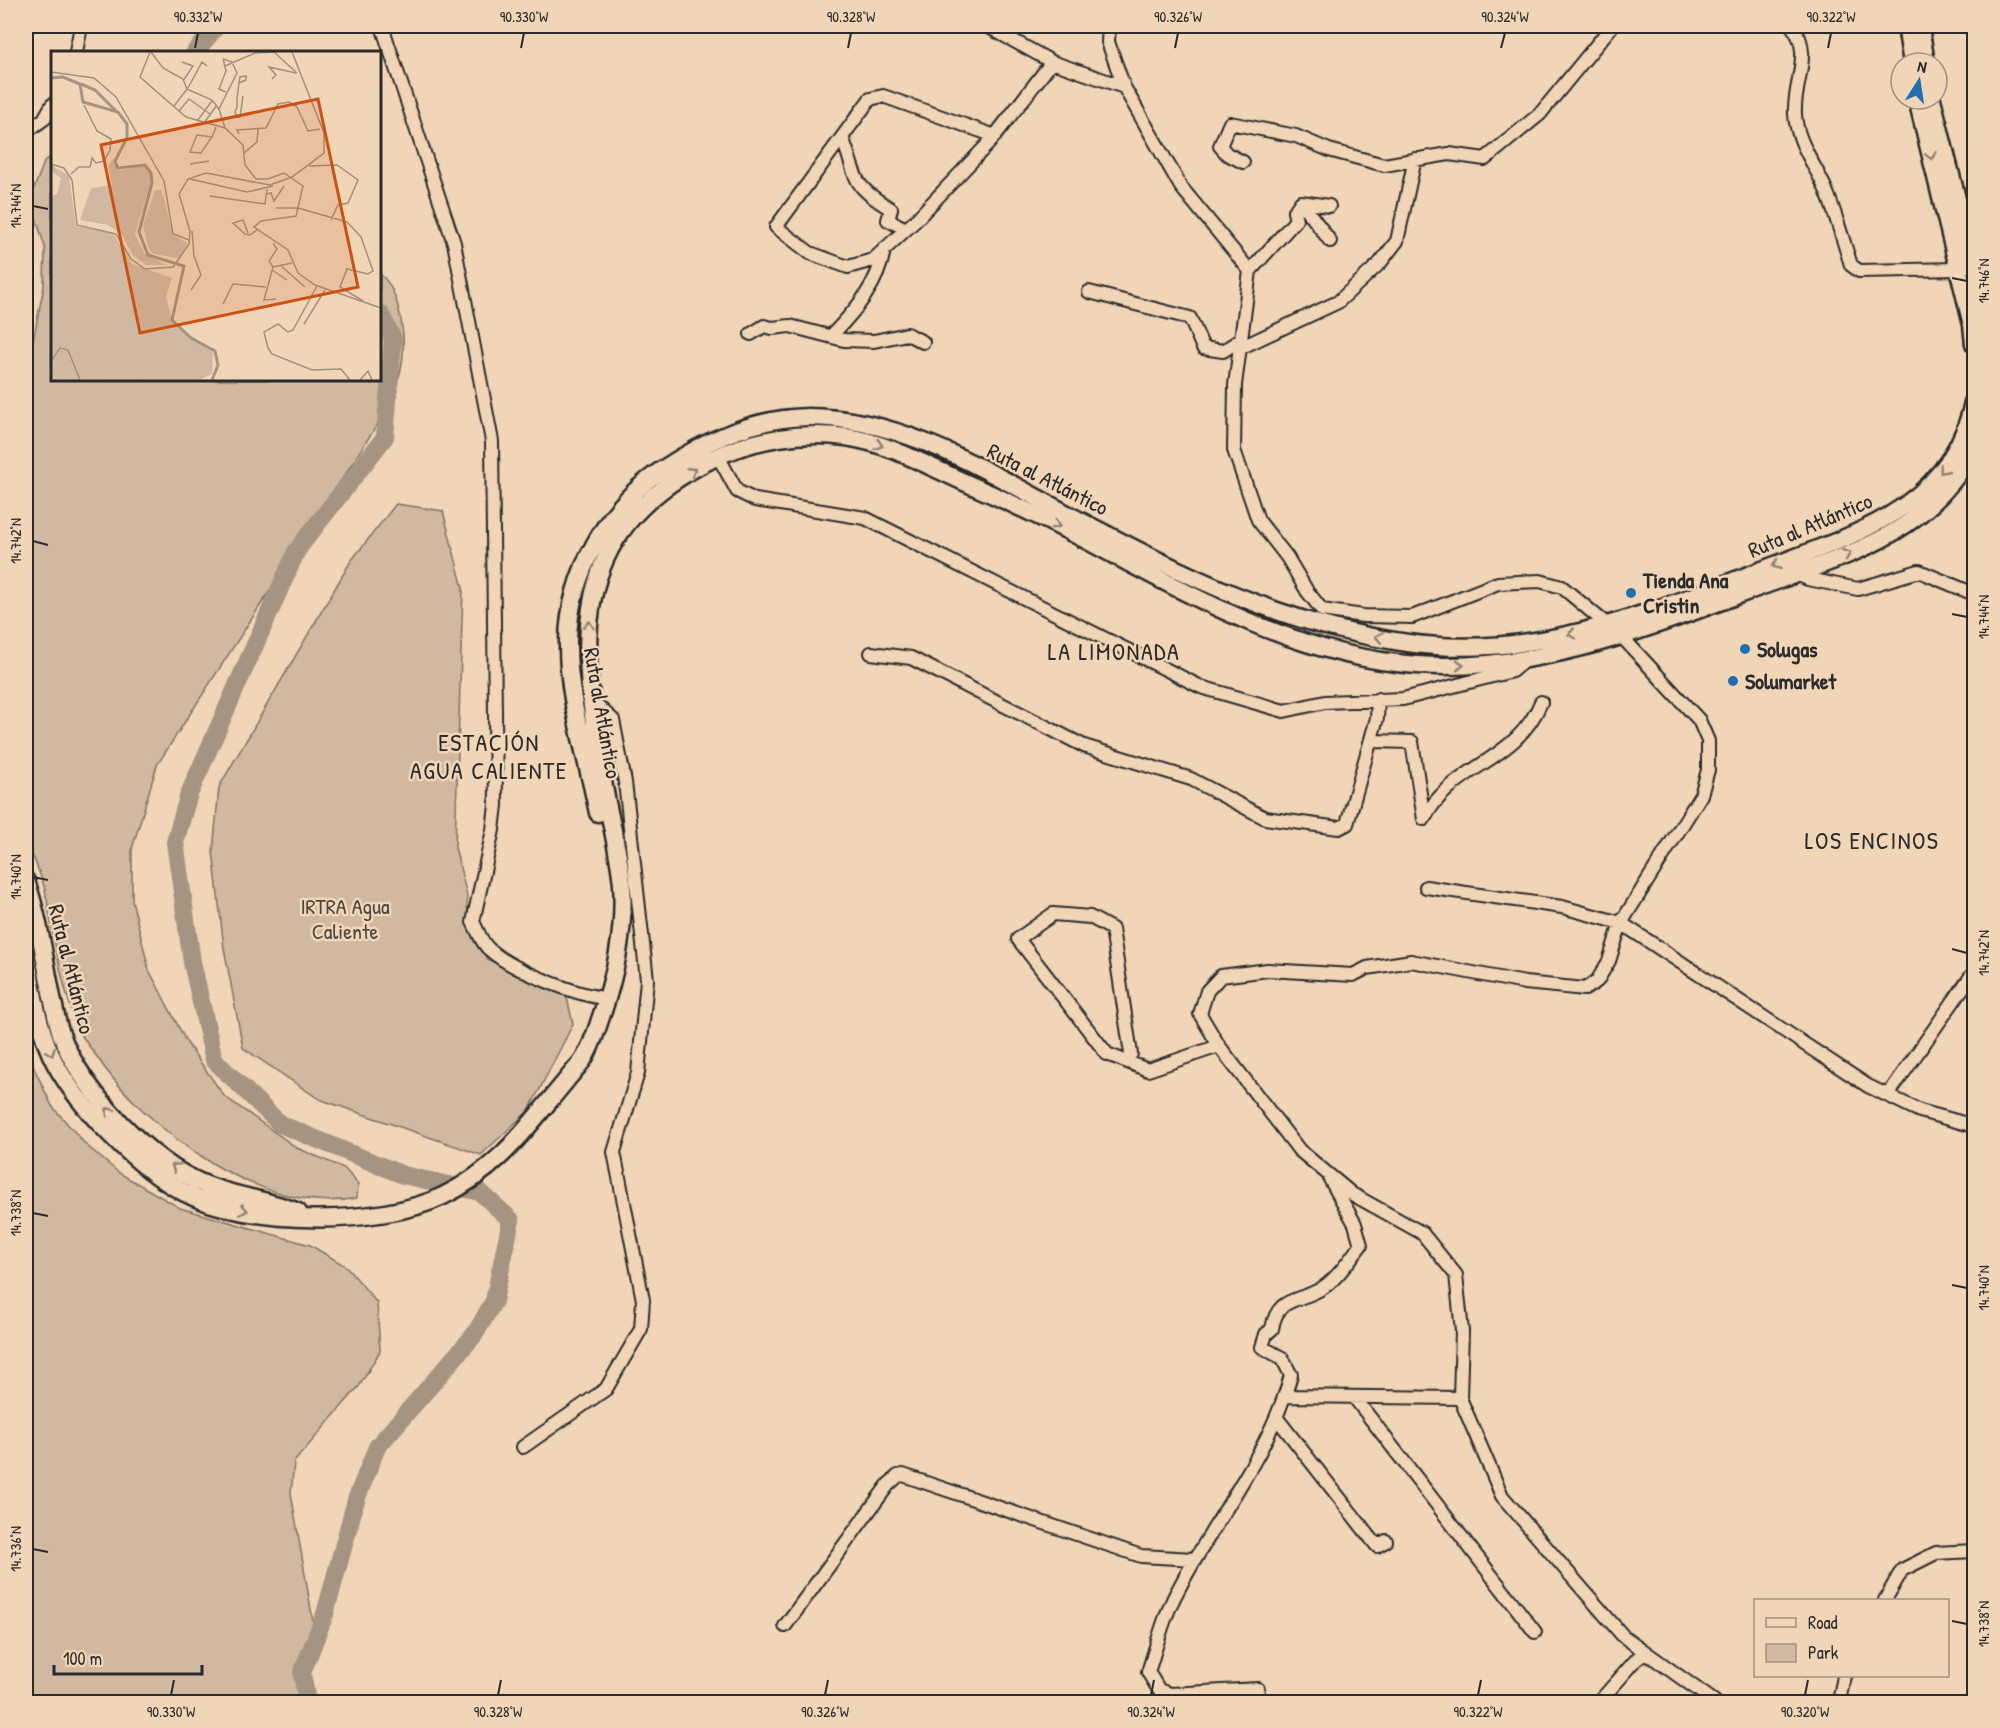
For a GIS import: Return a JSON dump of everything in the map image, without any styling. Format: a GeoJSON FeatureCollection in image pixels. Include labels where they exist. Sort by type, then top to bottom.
{"type":"FeatureCollection","features":[{"type":"Feature","properties":{"kind":"highway"},"geometry":{"type":"LineString","coordinates":[[1906,26],[1910,51]]}},
{"type":"Feature","properties":{"kind":"highway"},"geometry":{"type":"LineString","coordinates":[[1920,26],[1924,51]]}},
{"type":"Feature","properties":{"kind":"highway"},"geometry":{"type":"LineString","coordinates":[[1921,111],[1967,268]]}},
{"type":"Feature","properties":{"kind":"highway"},"geometry":{"type":"LineString","coordinates":[[1934,111],[1967,268],[1974,344]]}},
{"type":"Feature","properties":{"kind":"highway","name":"Ruta al Atlántico"},"geometry":{"type":"LineString","coordinates":[[603,998],[613,923],[611,879],[584,755],[572,676],[568,642],[572,604],[593,545],[616,511],[649,478],[722,435],[784,418],[812,417],[861,422],[923,441],[1226,593],[1283,615],[1404,643],[1442,647],[1482,647],[1543,640],[1609,626],[1841,540],[1883,520],[1919,497],[1943,471],[1966,433],[1974,398]]}},
{"type":"Feature","properties":{"kind":"highway","name":"Ruta al Atlántico"},"geometry":{"type":"LineString","coordinates":[[26,955],[43,1033],[56,1066],[125,1149],[156,1174],[188,1195],[245,1210],[313,1217],[380,1214],[411,1208],[440,1198],[472,1179],[504,1155],[582,1063],[622,928],[622,883],[592,701],[588,661],[588,621],[597,576],[612,545],[628,523],[662,490],[718,456],[739,447],[788,436],[841,436],[878,444],[1013,504],[1221,610],[1319,648],[1413,665],[1470,665],[1525,660],[1623,638],[1796,574],[1896,533],[1927,511],[1943,494],[1974,448]]}},
{"type":"Feature","properties":{"kind":"highway","name":"Ruta al Atlántico"},"geometry":{"type":"LineString","coordinates":[[26,881],[58,1026],[70,1054],[95,1094],[114,1117],[152,1151],[192,1179],[220,1190],[280,1204],[313,1217]]}},
{"type":"Feature","properties":{"kind":"street"},"geometry":{"type":"LineString","coordinates":[[76,51],[81,26]]}},
{"type":"Feature","properties":{"kind":"street"},"geometry":{"type":"LineString","coordinates":[[382,26],[454,243],[492,441],[496,805],[493,830],[473,922],[487,948],[506,963],[603,998]]}},
{"type":"Feature","properties":{"kind":"street"},"geometry":{"type":"LineString","coordinates":[[1109,26],[1108,42],[1124,87],[1181,187],[1250,271]]}},
{"type":"Feature","properties":{"kind":"street"},"geometry":{"type":"LineString","coordinates":[[1243,162],[1227,154],[1220,146],[1230,123],[1296,136],[1329,150],[1384,165],[1449,154],[1485,159],[1540,114],[1612,26]]}},
{"type":"Feature","properties":{"kind":"street"},"geometry":{"type":"LineString","coordinates":[[1792,26],[1800,35],[1804,53],[1795,112],[1797,131],[1827,191],[1851,265],[1859,271],[1967,268]]}},
{"type":"Feature","properties":{"kind":"street"},"geometry":{"type":"LineString","coordinates":[[995,27],[1052,62],[1124,87]]}},
{"type":"Feature","properties":{"kind":"street"},"geometry":{"type":"LineString","coordinates":[[995,136],[883,96],[870,99],[776,227],[810,253],[848,267],[873,260],[995,136],[1052,62]]}},
{"type":"Feature","properties":{"kind":"street"},"geometry":{"type":"LineString","coordinates":[[26,132],[44,119],[51,107]]}},
{"type":"Feature","properties":{"kind":"street"},"geometry":{"type":"LineString","coordinates":[[842,137],[856,180],[867,194],[891,209],[888,220],[906,229]]}},
{"type":"Feature","properties":{"kind":"street"},"geometry":{"type":"LineString","coordinates":[[1089,292],[1191,318],[1203,348],[1223,351],[1338,302],[1380,263],[1397,241],[1415,159]]}},
{"type":"Feature","properties":{"kind":"street"},"geometry":{"type":"LineString","coordinates":[[1301,202],[1294,212],[1296,220],[1250,271],[1232,414],[1234,450],[1258,520],[1287,556],[1307,591],[1322,610],[1364,616],[1412,616],[1498,583],[1540,581],[1562,587],[1623,638],[1699,720],[1708,741],[1708,770],[1701,795],[1620,923],[1609,961],[1597,981],[1585,989],[1525,983],[1411,961],[1367,968],[1353,975],[1268,970],[1221,976],[1207,991],[1200,1014],[1219,1046],[1299,1150],[1352,1194],[1422,1233],[1455,1275],[1462,1331],[1460,1398],[1502,1496],[1623,1636],[1707,1700]]}},
{"type":"Feature","properties":{"kind":"street"},"geometry":{"type":"LineString","coordinates":[[1301,202],[1329,206]]}},
{"type":"Feature","properties":{"kind":"street"},"geometry":{"type":"LineString","coordinates":[[1301,202],[1330,241]]}},
{"type":"Feature","properties":{"kind":"street"},"geometry":{"type":"LineString","coordinates":[[831,336],[870,292],[873,279],[882,265],[884,249]]}},
{"type":"Feature","properties":{"kind":"street"},"geometry":{"type":"LineString","coordinates":[[751,334],[764,326],[772,328],[790,326],[844,340],[874,341],[907,334],[923,342]]}},
{"type":"Feature","properties":{"kind":"street"},"geometry":{"type":"LineString","coordinates":[[718,456],[737,491],[755,500],[865,518],[1201,687],[1284,711],[1325,702],[1403,699],[1512,671],[1525,660]]}},
{"type":"Feature","properties":{"kind":"street"},"geometry":{"type":"LineString","coordinates":[[1796,574],[1808,579],[1858,589],[1918,571],[1974,594]]}},
{"type":"Feature","properties":{"kind":"street"},"geometry":{"type":"LineString","coordinates":[[871,654],[911,658],[1083,746],[1191,779],[1265,818],[1339,828],[1347,824],[1377,718],[1378,699]]}},
{"type":"Feature","properties":{"kind":"street"},"geometry":{"type":"LineString","coordinates":[[523,1446],[606,1389],[641,1329],[644,1300],[614,1152],[638,1073],[647,980],[625,782],[613,720],[592,701]]}},
{"type":"Feature","properties":{"kind":"street"},"geometry":{"type":"LineString","coordinates":[[1371,741],[1412,742],[1424,819],[1434,800],[1441,793],[1521,735],[1533,721],[1541,702]]}},
{"type":"Feature","properties":{"kind":"street"},"geometry":{"type":"LineString","coordinates":[[1426,887],[1562,907],[1620,923],[1868,1086],[1920,1111],[1974,1126]]}},
{"type":"Feature","properties":{"kind":"street"},"geometry":{"type":"LineString","coordinates":[[1131,1054],[1112,929],[1090,917],[1053,914],[1018,939],[1107,1054],[1148,1070],[1219,1046]]}},
{"type":"Feature","properties":{"kind":"street"},"geometry":{"type":"LineString","coordinates":[[1888,1095],[1974,972]]}},
{"type":"Feature","properties":{"kind":"street"},"geometry":{"type":"LineString","coordinates":[[1258,1689],[1170,1694],[1159,1690],[1151,1681],[1148,1672],[1176,1593],[1250,1467],[1286,1396],[1292,1375],[1282,1358],[1262,1347],[1266,1334],[1272,1329],[1274,1318],[1287,1301],[1320,1289],[1361,1245],[1354,1224],[1325,1172]]}},
{"type":"Feature","properties":{"kind":"street"},"geometry":{"type":"LineString","coordinates":[[1286,1396],[1460,1398]]}},
{"type":"Feature","properties":{"kind":"street"},"geometry":{"type":"LineString","coordinates":[[1354,1397],[1535,1632]]}},
{"type":"Feature","properties":{"kind":"street"},"geometry":{"type":"LineString","coordinates":[[1276,1417],[1377,1546],[1386,1541]]}},
{"type":"Feature","properties":{"kind":"street"},"geometry":{"type":"LineString","coordinates":[[785,1626],[888,1485],[898,1476],[903,1475],[1142,1556],[1194,1559]]}},
{"type":"Feature","properties":{"kind":"street"},"geometry":{"type":"LineString","coordinates":[[1886,1599],[1902,1570],[1936,1553],[1974,1551]]}},
{"type":"Feature","properties":{"kind":"street"},"geometry":{"type":"LineString","coordinates":[[1599,1702],[1644,1651]]}},
{"type":"Feature","properties":{"kind":"street"},"geometry":{"type":"LineString","coordinates":[[1839,1702],[1844,1677]]}},
{"type":"Feature","properties":{"kind":"green space"},"geometry":{"type":"Polygon","coordinates":[[[51,157],[51,381],[381,381],[381,275],[393,292],[401,318],[403,358],[401,369],[397,383],[377,425],[157,765],[132,849],[132,900],[149,970],[187,1043],[224,1096],[297,1148],[344,1168],[358,1184],[357,1198],[321,1201],[284,1194],[246,1181],[209,1161],[174,1137],[143,1111],[116,1082],[88,1045],[79,1031],[67,994],[45,890],[26,839],[26,376],[44,286],[45,247],[30,199],[45,160],[51,157]]]}},
{"type":"Feature","properties":{"kind":"green space","name":"IRTRA Agua Caliente"},"geometry":{"type":"Polygon","coordinates":[[[396,504],[443,511],[463,588],[455,847],[467,896],[468,926],[487,959],[541,984],[565,989],[573,1024],[529,1110],[481,1155],[319,1099],[243,1048],[224,948],[213,851],[219,787],[351,561],[396,504]]]}},
{"type":"Feature","properties":{"kind":"green space"},"geometry":{"type":"Polygon","coordinates":[[[26,1033],[34,1068],[52,1106],[86,1145],[119,1173],[180,1208],[310,1245],[347,1267],[377,1303],[380,1351],[360,1385],[294,1462],[291,1493],[314,1627],[308,1661],[308,1702],[26,1702],[26,1033]]]}},
{"type":"Feature","properties":{"kind":"waterway"},"geometry":{"type":"LineString","coordinates":[[196,51],[217,26]]}},
{"type":"Feature","properties":{"kind":"waterway"},"geometry":{"type":"LineString","coordinates":[[307,1702],[302,1673],[325,1614],[356,1500],[377,1447],[475,1334],[494,1301],[511,1220],[480,1192],[403,1175],[280,1124],[214,1060],[192,962],[175,842],[189,794],[297,550],[385,437],[393,339],[381,315]]}},
{"type":"Feature","properties":{"kind":"place","name":"Tienda Ana Cristin"},"geometry":{"type":"Point","coordinates":[1631,593]}},
{"type":"Feature","properties":{"kind":"place","name":"Solugas"},"geometry":{"type":"Point","coordinates":[1745,649]}},
{"type":"Feature","properties":{"kind":"place","name":"Solumarket"},"geometry":{"type":"Point","coordinates":[1733,681]}},
{"type":"Feature","properties":{"kind":"district","name":"LA LIMONADA"},"geometry":{"type":"Point","coordinates":[1114,651]}},
{"type":"Feature","properties":{"kind":"district","name":"ESTACIÓN AGUA CALIENTE"},"geometry":{"type":"Point","coordinates":[489,756]}},
{"type":"Feature","properties":{"kind":"district","name":"LOS ENCINOS"},"geometry":{"type":"Point","coordinates":[1872,840]}}]}
